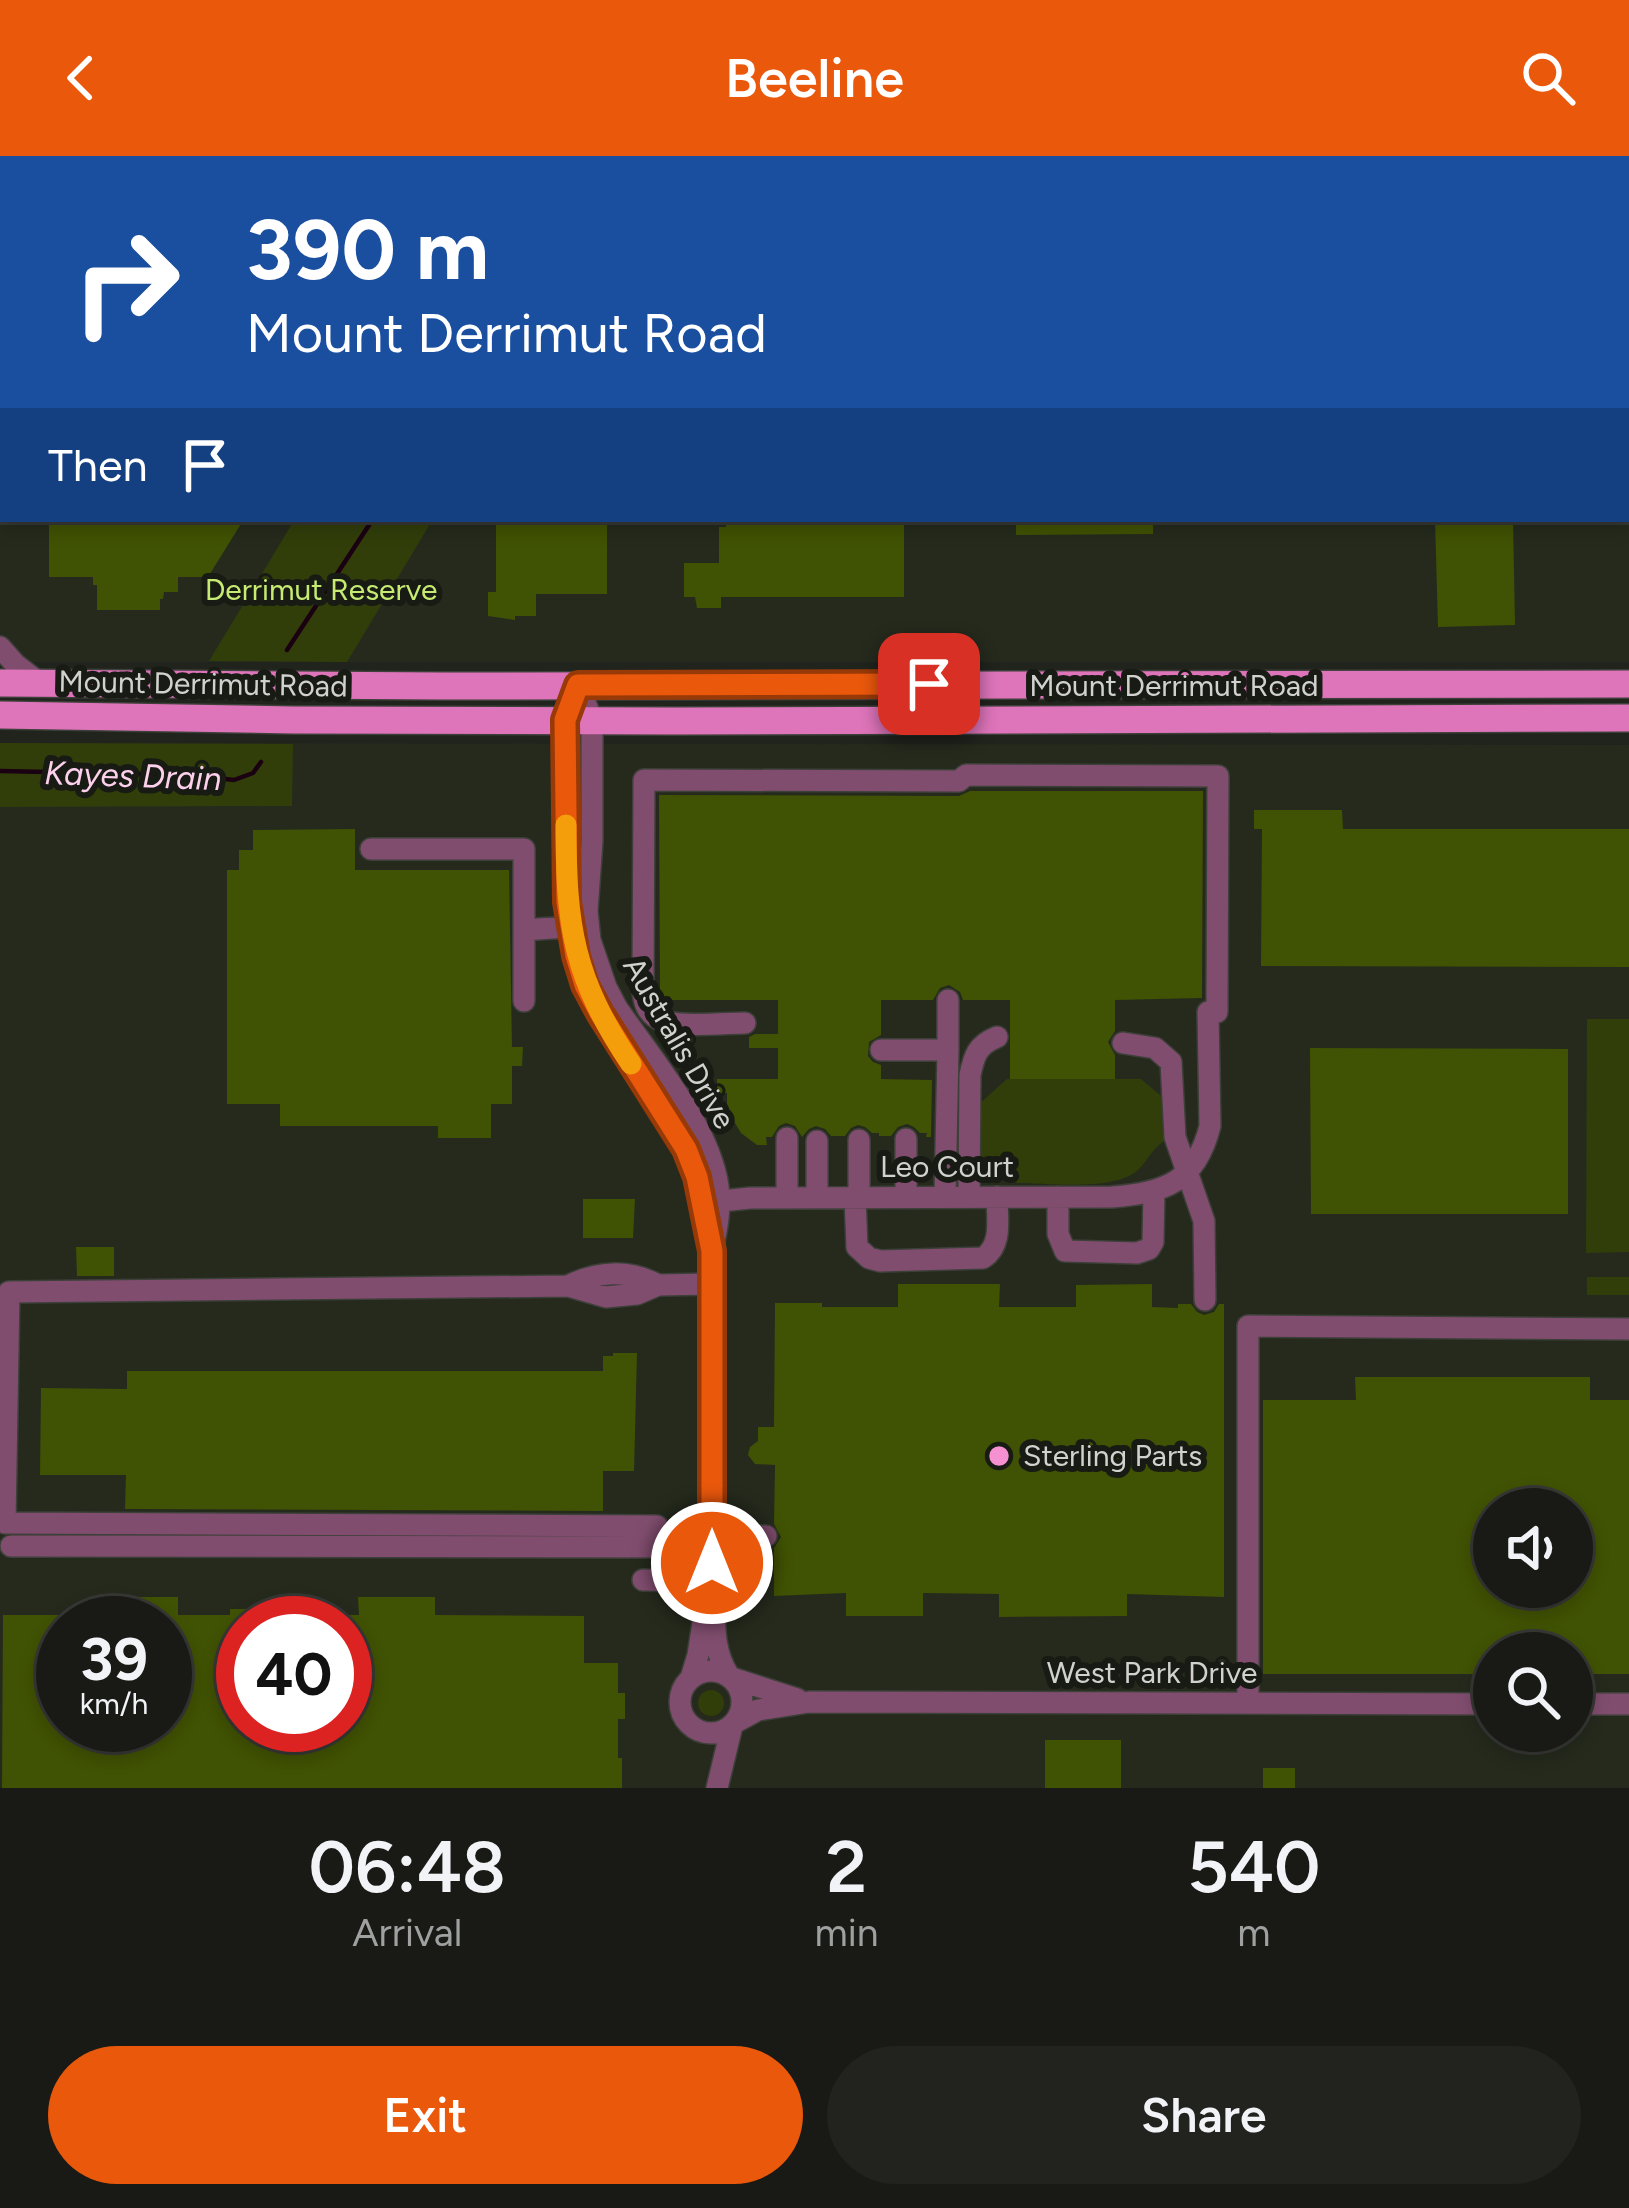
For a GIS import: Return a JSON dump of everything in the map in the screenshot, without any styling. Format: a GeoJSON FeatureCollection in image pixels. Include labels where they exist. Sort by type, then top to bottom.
{"type":"FeatureCollection","features":[{"type":"Feature","properties":{"kind":"main road","name":"Mount Derrimut Road"},"geometry":{"type":"LineString","coordinates":[[0,683],[1629,684]]}},
{"type":"Feature","properties":{"kind":"main road","name":"Mount Derrimut Road"},"geometry":{"type":"LineString","coordinates":[[0,715],[293,720],[1629,718]]}},
{"type":"Feature","properties":{"kind":"street"},"geometry":{"type":"LineString","coordinates":[[0,647],[42,685]]}},
{"type":"Feature","properties":{"kind":"street"},"geometry":{"type":"LineString","coordinates":[[578,685],[578,720]]}},
{"type":"Feature","properties":{"kind":"street","name":"Australis Drive"},"geometry":{"type":"LineString","coordinates":[[578,720],[592,842],[579,927],[592,976],[624,1054],[686,1149],[711,1202],[714,1636],[730,1677]]}},
{"type":"Feature","properties":{"kind":"street"},"geometry":{"type":"LineString","coordinates":[[745,1023],[671,1023],[654,1016],[644,999],[644,780],[1218,776],[1217,1012],[1208,1012],[1210,1126],[1187,1174]]}},
{"type":"Feature","properties":{"kind":"street"},"geometry":{"type":"LineString","coordinates":[[371,849],[524,849],[524,1001]]}},
{"type":"Feature","properties":{"kind":"street"},"geometry":{"type":"LineString","coordinates":[[524,930],[579,927]]}},
{"type":"Feature","properties":{"kind":"street"},"geometry":{"type":"LineString","coordinates":[[592,976],[618,966],[643,964]]}},
{"type":"Feature","properties":{"kind":"street"},"geometry":{"type":"LineString","coordinates":[[945,1197],[948,1000]]}},
{"type":"Feature","properties":{"kind":"street"},"geometry":{"type":"LineString","coordinates":[[970,1197],[970,1075],[980,1047],[997,1037]]}},
{"type":"Feature","properties":{"kind":"street"},"geometry":{"type":"LineString","coordinates":[[1123,1043],[1155,1048],[1172,1062],[1175,1137],[1204,1221],[1205,1300]]}},
{"type":"Feature","properties":{"kind":"street"},"geometry":{"type":"LineString","coordinates":[[881,1050],[948,1050]]}},
{"type":"Feature","properties":{"kind":"street"},"geometry":{"type":"LineString","coordinates":[[787,1138],[787,1198]]}},
{"type":"Feature","properties":{"kind":"street"},"geometry":{"type":"LineString","coordinates":[[906,1139],[906,1197]]}},
{"type":"Feature","properties":{"kind":"street"},"geometry":{"type":"LineString","coordinates":[[859,1140],[856,1239],[861,1252],[880,1261],[973,1260],[991,1253],[996,1244],[997,1197]]}},
{"type":"Feature","properties":{"kind":"street"},"geometry":{"type":"LineString","coordinates":[[817,1141],[817,1197]]}},
{"type":"Feature","properties":{"kind":"street","name":"Leo Court"},"geometry":{"type":"LineString","coordinates":[[711,1202],[817,1197],[1112,1197],[1154,1192],[1187,1174]]}},
{"type":"Feature","properties":{"kind":"street"},"geometry":{"type":"LineString","coordinates":[[1058,1197],[1058,1234],[1065,1252],[1137,1253],[1153,1243],[1154,1192]]}},
{"type":"Feature","properties":{"kind":"street"},"geometry":{"type":"LineString","coordinates":[[657,1526],[5,1523],[9,1292],[568,1286],[606,1297],[637,1294],[658,1285],[712,1284]]}},
{"type":"Feature","properties":{"kind":"street"},"geometry":{"type":"LineString","coordinates":[[1248,1703],[1248,1326],[1629,1329]]}},
{"type":"Feature","properties":{"kind":"street"},"geometry":{"type":"LineString","coordinates":[[643,1580],[712,1562],[766,1536]]}},
{"type":"Feature","properties":{"kind":"street"},"geometry":{"type":"LineString","coordinates":[[11,1546],[712,1562]]}},
{"type":"Feature","properties":{"kind":"street","name":"Australis Drive"},"geometry":{"type":"LineString","coordinates":[[691,1678],[712,1562]]}},
{"type":"Feature","properties":{"kind":"street"},"geometry":{"type":"LineString","coordinates":[[712,1670],[730,1677],[742,1696],[742,1710],[713,1788],[707,1754],[680,1704],[691,1678],[712,1670]]}},
{"type":"Feature","properties":{"kind":"street","name":"West Park Drive"},"geometry":{"type":"LineString","coordinates":[[730,1677],[809,1702]]}},
{"type":"Feature","properties":{"kind":"street","name":"West Park Drive"},"geometry":{"type":"LineString","coordinates":[[734,1724],[758,1710],[809,1702],[1473,1704]]}},
{"type":"Feature","properties":{"kind":"street"},"geometry":{"type":"LineString","coordinates":[[1593,1704],[1629,1705]]}},
{"type":"Feature","properties":{"kind":"street"},"geometry":{"type":"LineString","coordinates":[[694,1728],[713,1733],[734,1724]]}},
{"type":"Feature","properties":{"kind":"shaded area"},"geometry":{"type":"Polygon","coordinates":[[[0,522],[1629,522],[1629,662],[0,662],[0,522]]]}},
{"type":"Feature","properties":{"kind":"shaded area"},"geometry":{"type":"Polygon","coordinates":[[[0,743],[1629,745],[1629,1788],[0,1788],[0,743]]]}},
{"type":"Feature","properties":{"kind":"green space","name":"Derrimut Reserve"},"geometry":{"type":"Polygon","coordinates":[[[293,522],[431,522],[347,662],[209,661],[293,522]]]}},
{"type":"Feature","properties":{"kind":"green space"},"geometry":{"type":"Polygon","coordinates":[[[0,743],[293,744],[292,806],[0,807],[0,743]]]}},
{"type":"Feature","properties":{"kind":"green space"},"geometry":{"type":"Polygon","coordinates":[[[1587,1019],[1629,1019],[1629,1252],[1586,1253],[1587,1019]]]}},
{"type":"Feature","properties":{"kind":"green space"},"geometry":{"type":"Polygon","coordinates":[[[1007,1079],[1141,1079],[1167,1101],[1164,1141],[1139,1169],[1115,1181],[1017,1183],[1013,1174],[998,1174],[995,1183],[988,1183],[979,1162],[978,1105],[1007,1079]]]}},
{"type":"Feature","properties":{"kind":"green space"},"geometry":{"type":"Polygon","coordinates":[[[1587,1277],[1629,1277],[1629,1295],[1587,1295],[1587,1277]]]}},
{"type":"Feature","properties":{"kind":"green space"},"geometry":{"type":"Polygon","coordinates":[[[711,1690],[724,1703],[711,1716],[698,1703],[711,1690]]]}},
{"type":"Feature","properties":{"kind":"building"},"geometry":{"type":"Polygon","coordinates":[[[49,522],[242,522],[208,577],[178,577],[178,592],[164,592],[160,610],[97,610],[93,577],[49,577],[49,522]]]}},
{"type":"Feature","properties":{"kind":"building"},"geometry":{"type":"Polygon","coordinates":[[[496,522],[607,522],[607,594],[536,594],[536,616],[515,616],[515,620],[488,616],[488,592],[496,592],[496,522]]]}},
{"type":"Feature","properties":{"kind":"building"},"geometry":{"type":"Polygon","coordinates":[[[726,522],[904,522],[904,597],[721,597],[721,608],[697,608],[695,597],[684,597],[684,563],[719,563],[719,527],[726,527],[726,522]]]}},
{"type":"Feature","properties":{"kind":"building"},"geometry":{"type":"Polygon","coordinates":[[[1016,522],[1153,522],[1153,534],[1016,535],[1016,522]]]}},
{"type":"Feature","properties":{"kind":"building"},"geometry":{"type":"Polygon","coordinates":[[[1435,522],[1513,522],[1515,625],[1438,627],[1435,522]]]}},
{"type":"Feature","properties":{"kind":"building"},"geometry":{"type":"Polygon","coordinates":[[[970,791],[1203,791],[1202,998],[1115,1000],[1115,1031],[1108,1042],[1115,1055],[1115,1079],[1010,1079],[1010,1000],[963,1000],[949,985],[940,988],[933,1000],[881,1000],[881,1035],[869,1042],[868,1056],[881,1065],[881,1079],[932,1080],[931,1137],[907,1124],[891,1136],[879,1136],[858,1125],[845,1136],[831,1136],[816,1126],[802,1137],[795,1126],[786,1123],[766,1137],[767,1145],[757,1145],[741,1133],[727,1110],[727,1093],[717,1093],[717,1079],[778,1079],[778,1048],[749,1048],[749,1037],[778,1034],[778,1000],[660,1000],[659,795],[959,796],[970,791]]]}},
{"type":"Feature","properties":{"kind":"building"},"geometry":{"type":"Polygon","coordinates":[[[1254,810],[1342,810],[1343,829],[1629,829],[1629,967],[1261,966],[1262,829],[1254,829],[1254,810]]]}},
{"type":"Feature","properties":{"kind":"building"},"geometry":{"type":"Polygon","coordinates":[[[355,829],[355,870],[509,870],[512,1047],[523,1047],[522,1066],[512,1066],[512,1104],[491,1104],[491,1138],[438,1138],[438,1126],[280,1126],[280,1104],[227,1104],[227,870],[239,870],[239,850],[253,850],[253,830],[355,829]]]}},
{"type":"Feature","properties":{"kind":"building"},"geometry":{"type":"Polygon","coordinates":[[[1310,1048],[1568,1049],[1568,1214],[1311,1214],[1310,1048]]]}},
{"type":"Feature","properties":{"kind":"building"},"geometry":{"type":"Polygon","coordinates":[[[583,1199],[635,1199],[633,1238],[583,1238],[583,1199]]]}},
{"type":"Feature","properties":{"kind":"building"},"geometry":{"type":"Polygon","coordinates":[[[76,1247],[114,1247],[114,1276],[77,1276],[76,1247]]]}},
{"type":"Feature","properties":{"kind":"building","name":"Sterling Parts"},"geometry":{"type":"Polygon","coordinates":[[[898,1284],[1000,1284],[999,1307],[1076,1307],[1076,1285],[1152,1284],[1152,1307],[1191,1304],[1204,1315],[1224,1304],[1224,1597],[1127,1594],[1127,1616],[999,1617],[999,1594],[923,1593],[923,1616],[846,1616],[846,1593],[774,1596],[774,1548],[781,1537],[774,1524],[775,1465],[755,1464],[748,1455],[758,1441],[758,1427],[774,1427],[775,1303],[898,1307],[898,1284]]]}},
{"type":"Feature","properties":{"kind":"building"},"geometry":{"type":"Polygon","coordinates":[[[637,1353],[634,1471],[603,1471],[603,1511],[125,1509],[126,1475],[40,1475],[41,1388],[127,1389],[127,1371],[603,1371],[603,1356],[637,1353]]]}},
{"type":"Feature","properties":{"kind":"building"},"geometry":{"type":"Polygon","coordinates":[[[1355,1377],[1590,1377],[1590,1400],[1629,1400],[1629,1674],[1593,1674],[1593,1632],[1473,1632],[1473,1674],[1263,1674],[1263,1400],[1356,1400],[1355,1377]]]}},
{"type":"Feature","properties":{"kind":"building"},"geometry":{"type":"Polygon","coordinates":[[[372,1597],[435,1597],[435,1615],[584,1616],[584,1663],[618,1663],[618,1693],[625,1693],[625,1719],[618,1719],[622,1788],[2,1788],[3,1615],[36,1615],[36,1752],[192,1752],[192,1615],[216,1615],[216,1752],[372,1752],[372,1597]]]}},
{"type":"Feature","properties":{"kind":"building"},"geometry":{"type":"Polygon","coordinates":[[[1045,1740],[1121,1740],[1121,1788],[1045,1788],[1045,1740]]]}},
{"type":"Feature","properties":{"kind":"building"},"geometry":{"type":"Polygon","coordinates":[[[1263,1768],[1295,1768],[1295,1788],[1263,1788],[1263,1768]]]}},
{"type":"Feature","properties":{"kind":"waterway","name":"Kayes Drain"},"geometry":{"type":"LineString","coordinates":[[287,650],[371,522]]}},
{"type":"Feature","properties":{"kind":"waterway","name":"Kayes Drain"},"geometry":{"type":"LineString","coordinates":[[0,771],[234,780],[253,773],[261,762]]}},
{"type":"Feature","properties":{"kind":"slow traffic"},"geometry":{"type":"LineString","coordinates":[[566,825],[567,902],[576,956],[585,985],[631,1064]]}},
{"type":"Feature","properties":{"kind":"place","name":"Sterling Parts"},"geometry":{"type":"Point","coordinates":[999,1456]}},
{"type":"Feature","properties":{"kind":"route"},"geometry":{"type":"LineString","coordinates":[[712,1563],[712,1251],[697,1177],[686,1149],[600,1013],[576,956],[567,902],[565,720],[578,685],[929,684]]}}]}
